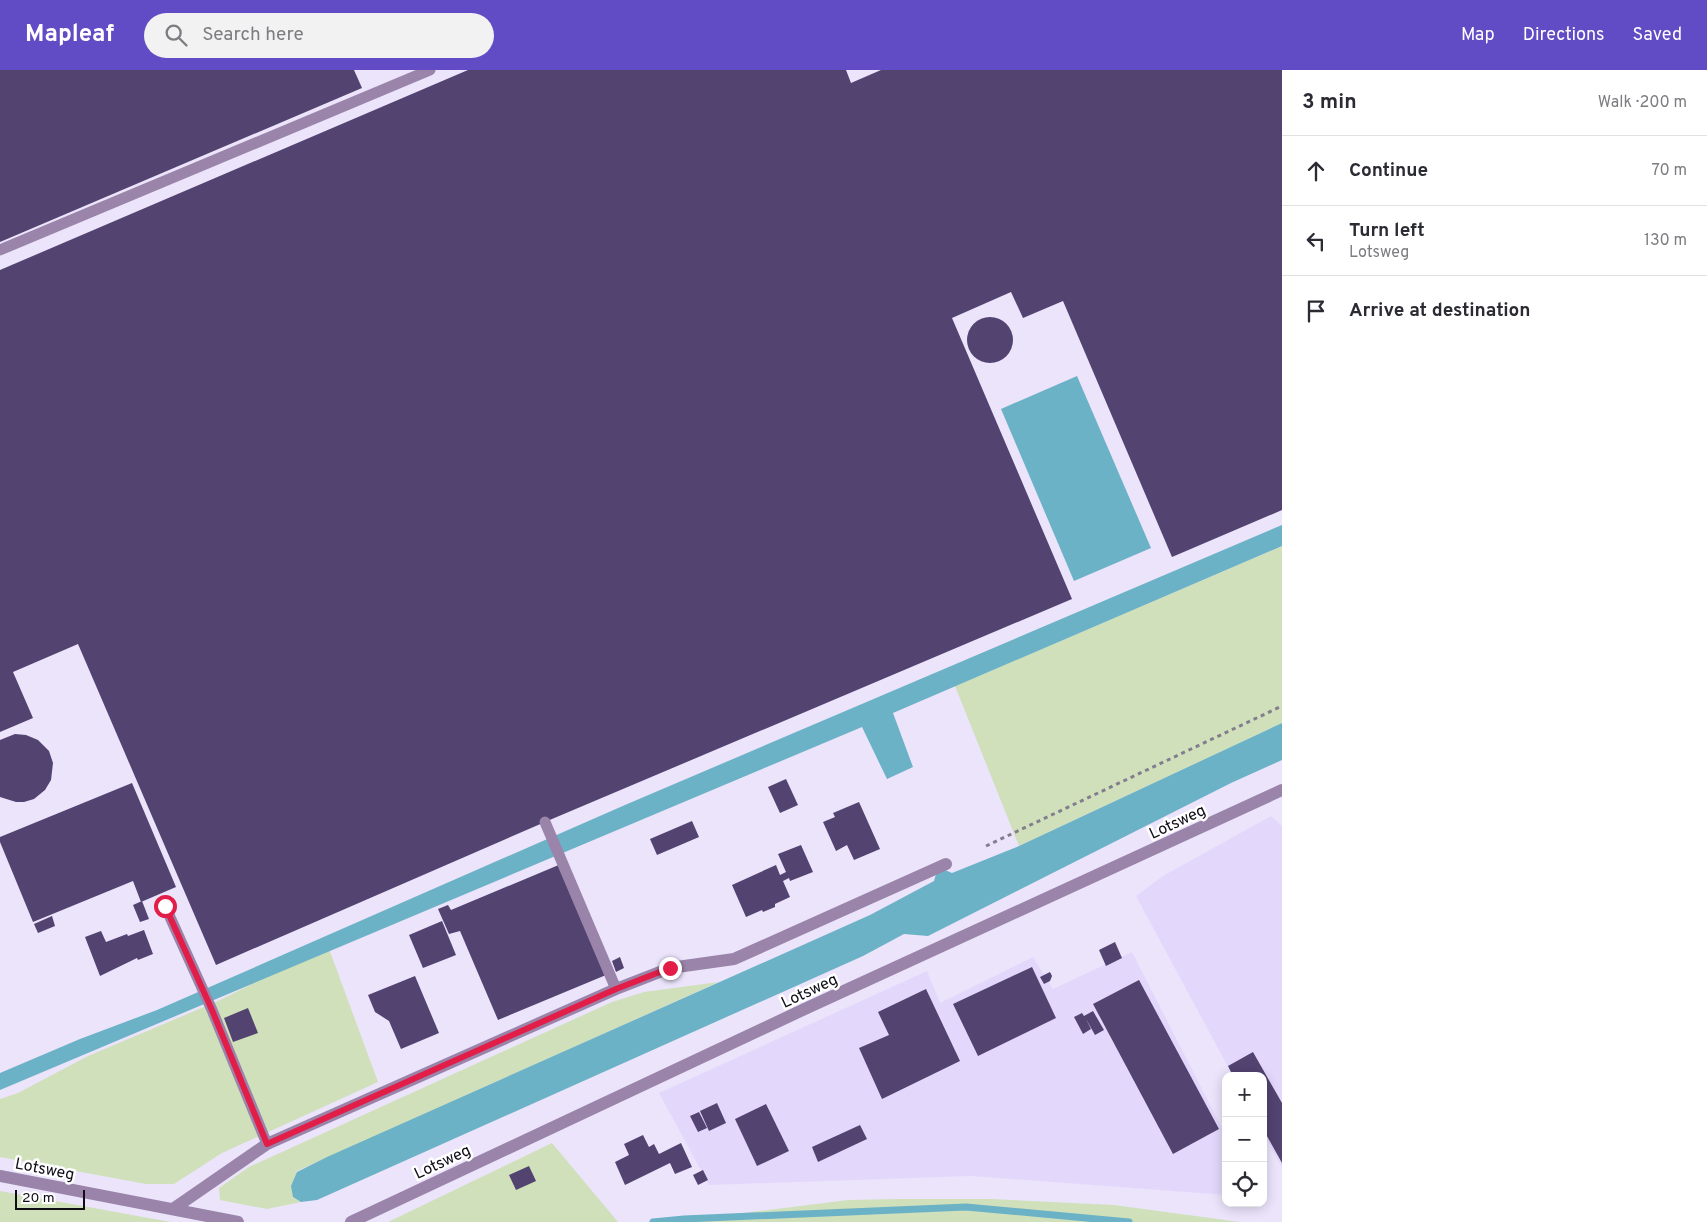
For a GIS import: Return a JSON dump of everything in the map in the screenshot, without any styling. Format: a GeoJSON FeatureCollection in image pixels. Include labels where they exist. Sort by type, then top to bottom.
{"type":"FeatureCollection","features":[{"type":"Feature","properties":{"kind":"street","name":"Lotsweg"},"geometry":{"type":"LineString","coordinates":[[351,1222],[800,1012],[1282,790]]}},
{"type":"Feature","properties":{"kind":"street"},"geometry":{"type":"LineString","coordinates":[[173,1210],[267,1144],[616,989],[670,968],[734,959],[946,864]]}},
{"type":"Feature","properties":{"kind":"street","name":"Lotsweg"},"geometry":{"type":"LineString","coordinates":[[0,1176],[238,1222]]}},
{"type":"Feature","properties":{"kind":"lane"},"geometry":{"type":"LineString","coordinates":[[0,250],[430,70]]}},
{"type":"Feature","properties":{"kind":"lane"},"geometry":{"type":"LineString","coordinates":[[546,824],[616,989]]}},
{"type":"Feature","properties":{"kind":"lane"},"geometry":{"type":"LineString","coordinates":[[165,906],[212,1010],[267,1144]]}},
{"type":"Feature","properties":{"kind":"path"},"geometry":{"type":"LineString","coordinates":[[986,846],[1282,706]]}},
{"type":"Feature","properties":{"kind":"shaded area"},"geometry":{"type":"Polygon","coordinates":[[[1271,816],[1282,826],[1282,1168],[1267,1140],[1267,1072],[1231,1072],[1136,896],[1163,876],[1271,816]]]}},
{"type":"Feature","properties":{"kind":"shaded area"},"geometry":{"type":"Polygon","coordinates":[[[1132,952],[1222,1128],[1222,1195],[971,1176],[709,1185],[659,1093],[927,971],[940,1003],[1033,957],[1053,989],[1132,952]]]}},
{"type":"Feature","properties":{"kind":"green space"},"geometry":{"type":"Polygon","coordinates":[[[1282,546],[1282,723],[1019,846],[955,686],[1282,546]]]}},
{"type":"Feature","properties":{"kind":"green space"},"geometry":{"type":"Polygon","coordinates":[[[328,946],[378,1082],[222,1153],[174,1184],[146,1184],[0,1157],[0,1099],[18,1093],[88,1056],[218,1001],[328,946]]]}},
{"type":"Feature","properties":{"kind":"green space"},"geometry":{"type":"Polygon","coordinates":[[[719,982],[297,1171],[293,1197],[301,1202],[267,1209],[220,1200],[219,1188],[249,1167],[612,1002],[644,992],[719,982]]]}},
{"type":"Feature","properties":{"kind":"green space"},"geometry":{"type":"Polygon","coordinates":[[[552,1143],[618,1222],[388,1222],[552,1143]]]}},
{"type":"Feature","properties":{"kind":"green space"},"geometry":{"type":"Polygon","coordinates":[[[0,1191],[171,1222],[0,1222],[0,1191]]]}},
{"type":"Feature","properties":{"kind":"green space"},"geometry":{"type":"Polygon","coordinates":[[[992,1199],[1114,1205],[1240,1222],[693,1222],[735,1214],[848,1200],[992,1199]]]}},
{"type":"Feature","properties":{"kind":"water"},"geometry":{"type":"Polygon","coordinates":[[[1077,376],[1151,548],[1074,581],[1001,409],[1077,376]]]}},
{"type":"Feature","properties":{"kind":"water"},"geometry":{"type":"Polygon","coordinates":[[[1282,525],[1282,546],[893,713],[913,767],[887,779],[862,727],[0,1090],[0,1073],[80,1039],[157,1010],[625,805],[1282,525]]]}},
{"type":"Feature","properties":{"kind":"water"},"geometry":{"type":"Polygon","coordinates":[[[1282,723],[1282,760],[1231,783],[928,936],[904,934],[863,956],[317,1200],[301,1202],[293,1197],[291,1186],[297,1172],[327,1157],[870,915],[934,881],[936,874],[945,870],[952,873],[1019,846],[1282,723]]]}},
{"type":"Feature","properties":{"kind":"building"},"geometry":{"type":"Polygon","coordinates":[[[0,70],[354,70],[362,88],[0,242],[0,70]]]}},
{"type":"Feature","properties":{"kind":"building"},"geometry":{"type":"Polygon","coordinates":[[[468,70],[846,70],[851,83],[881,70],[1282,70],[1282,510],[1172,557],[1063,301],[1023,318],[1011,292],[952,318],[1072,599],[552,819],[216,965],[78,644],[13,672],[33,718],[0,732],[0,270],[468,70]]]}},
{"type":"Feature","properties":{"kind":"building"},"geometry":{"type":"Polygon","coordinates":[[[985,317],[995,317],[1009,327],[1013,340],[1009,353],[1003,359],[995,363],[985,363],[971,353],[967,345],[967,335],[977,321],[985,317]]]}},
{"type":"Feature","properties":{"kind":"building"},"geometry":{"type":"Polygon","coordinates":[[[15,734],[26,735],[38,740],[49,751],[53,763],[51,780],[45,790],[34,799],[24,802],[16,802],[0,797],[0,740],[15,734]]]}},
{"type":"Feature","properties":{"kind":"building"},"geometry":{"type":"Polygon","coordinates":[[[786,779],[798,805],[780,813],[768,787],[786,779]]]}},
{"type":"Feature","properties":{"kind":"building"},"geometry":{"type":"Polygon","coordinates":[[[132,783],[176,887],[141,902],[133,881],[33,922],[0,842],[0,837],[132,783]]]}},
{"type":"Feature","properties":{"kind":"building"},"geometry":{"type":"Polygon","coordinates":[[[859,802],[880,849],[854,860],[847,845],[836,851],[823,822],[835,817],[833,813],[859,802]]]}},
{"type":"Feature","properties":{"kind":"building"},"geometry":{"type":"Polygon","coordinates":[[[692,821],[699,837],[657,855],[650,839],[692,821]]]}},
{"type":"Feature","properties":{"kind":"building"},"geometry":{"type":"Polygon","coordinates":[[[801,845],[813,872],[790,881],[789,878],[783,881],[790,897],[775,904],[775,907],[746,917],[732,885],[776,865],[780,875],[786,872],[778,854],[801,845]]]}},
{"type":"Feature","properties":{"kind":"building"},"geometry":{"type":"Polygon","coordinates":[[[561,864],[606,975],[498,1020],[460,931],[449,934],[438,909],[448,905],[451,910],[561,864]]]}},
{"type":"Feature","properties":{"kind":"building"},"geometry":{"type":"Polygon","coordinates":[[[142,901],[149,919],[140,922],[133,905],[142,901]]]}},
{"type":"Feature","properties":{"kind":"building"},"geometry":{"type":"Polygon","coordinates":[[[52,916],[55,926],[38,933],[34,924],[52,916]]]}},
{"type":"Feature","properties":{"kind":"building"},"geometry":{"type":"Polygon","coordinates":[[[442,921],[456,955],[423,968],[409,935],[442,921]]]}},
{"type":"Feature","properties":{"kind":"building"},"geometry":{"type":"Polygon","coordinates":[[[144,930],[153,954],[138,960],[137,958],[100,976],[85,937],[101,931],[106,942],[144,930]]]}},
{"type":"Feature","properties":{"kind":"building"},"geometry":{"type":"Polygon","coordinates":[[[1115,942],[1122,958],[1106,966],[1099,950],[1115,942]]]}},
{"type":"Feature","properties":{"kind":"building"},"geometry":{"type":"Polygon","coordinates":[[[620,957],[624,968],[616,972],[612,961],[620,957]]]}},
{"type":"Feature","properties":{"kind":"building"},"geometry":{"type":"Polygon","coordinates":[[[1032,967],[1056,1018],[978,1056],[953,1004],[1032,967]]]}},
{"type":"Feature","properties":{"kind":"building"},"geometry":{"type":"Polygon","coordinates":[[[1050,972],[1052,976],[1050,981],[1044,984],[1040,977],[1050,972]]]}},
{"type":"Feature","properties":{"kind":"building"},"geometry":{"type":"Polygon","coordinates":[[[415,976],[439,1033],[401,1049],[389,1021],[375,1012],[368,995],[415,976]]]}},
{"type":"Feature","properties":{"kind":"building"},"geometry":{"type":"Polygon","coordinates":[[[1139,980],[1219,1129],[1173,1154],[1093,1004],[1139,980]]]}},
{"type":"Feature","properties":{"kind":"building"},"geometry":{"type":"Polygon","coordinates":[[[926,989],[960,1061],[882,1099],[859,1048],[889,1035],[878,1012],[926,989]]]}},
{"type":"Feature","properties":{"kind":"building"},"geometry":{"type":"Polygon","coordinates":[[[248,1008],[258,1033],[233,1042],[224,1018],[248,1008]]]}},
{"type":"Feature","properties":{"kind":"building"},"geometry":{"type":"Polygon","coordinates":[[[1093,1011],[1104,1030],[1095,1035],[1086,1019],[1091,1029],[1083,1034],[1074,1017],[1082,1013],[1084,1016],[1093,1011]]]}},
{"type":"Feature","properties":{"kind":"building"},"geometry":{"type":"Polygon","coordinates":[[[1253,1052],[1264,1072],[1231,1072],[1228,1066],[1253,1052]]]}},
{"type":"Feature","properties":{"kind":"building"},"geometry":{"type":"Polygon","coordinates":[[[1267,1077],[1282,1103],[1282,1163],[1267,1136],[1267,1077]]]}},
{"type":"Feature","properties":{"kind":"building"},"geometry":{"type":"Polygon","coordinates":[[[717,1103],[726,1123],[709,1131],[700,1111],[717,1103]]]}},
{"type":"Feature","properties":{"kind":"building"},"geometry":{"type":"Polygon","coordinates":[[[766,1104],[789,1151],[757,1166],[735,1119],[766,1104]]]}},
{"type":"Feature","properties":{"kind":"building"},"geometry":{"type":"Polygon","coordinates":[[[699,1112],[707,1128],[698,1132],[690,1116],[699,1112]]]}},
{"type":"Feature","properties":{"kind":"building"},"geometry":{"type":"Polygon","coordinates":[[[860,1125],[867,1139],[818,1162],[812,1147],[860,1125]]]}},
{"type":"Feature","properties":{"kind":"building"},"geometry":{"type":"Polygon","coordinates":[[[643,1135],[649,1147],[654,1144],[659,1154],[681,1143],[692,1167],[675,1174],[670,1163],[625,1185],[615,1162],[629,1155],[624,1144],[643,1135]]]}},
{"type":"Feature","properties":{"kind":"building"},"geometry":{"type":"Polygon","coordinates":[[[529,1166],[536,1181],[516,1190],[509,1175],[529,1166]]]}},
{"type":"Feature","properties":{"kind":"building"},"geometry":{"type":"Polygon","coordinates":[[[703,1170],[708,1180],[698,1185],[693,1175],[703,1170]]]}},
{"type":"Feature","properties":{"kind":"waterway"},"geometry":{"type":"LineString","coordinates":[[653,1222],[684,1219],[966,1207],[1129,1222]]}},
{"type":"Feature","properties":{"kind":"route"},"geometry":{"type":"LineString","coordinates":[[165,906],[212,1010],[267,1144],[616,989],[670,968]]}}]}
